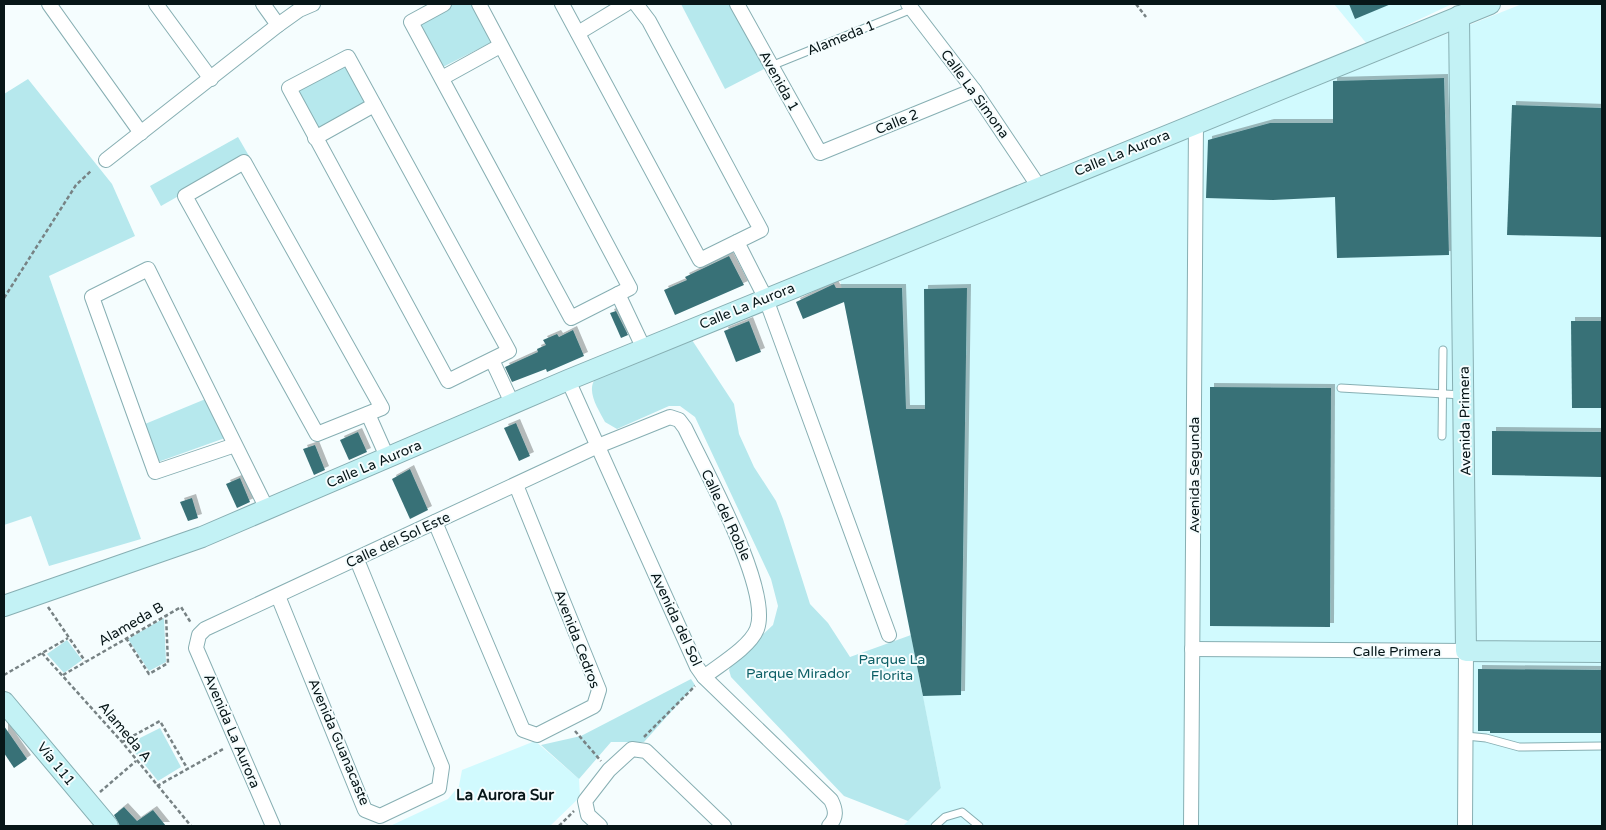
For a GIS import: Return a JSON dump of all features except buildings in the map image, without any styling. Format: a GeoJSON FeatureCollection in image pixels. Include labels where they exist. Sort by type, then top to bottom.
{"type":"FeatureCollection","features":[{"type":"Feature","properties":{"kind":"street"},"geometry":{"type":"LineString","coordinates":[[48,4],[141,133]]}},
{"type":"Feature","properties":{"kind":"street"},"geometry":{"type":"LineString","coordinates":[[156,4],[211,79]]}},
{"type":"Feature","properties":{"kind":"street"},"geometry":{"type":"LineString","coordinates":[[262,4],[278,25]]}},
{"type":"Feature","properties":{"kind":"street"},"geometry":{"type":"LineString","coordinates":[[106,160],[278,25],[299,10],[313,4]]}},
{"type":"Feature","properties":{"kind":"street"},"geometry":{"type":"LineString","coordinates":[[444,4],[411,22],[571,318],[630,288],[479,4]]}},
{"type":"Feature","properties":{"kind":"street"},"geometry":{"type":"LineString","coordinates":[[562,4],[700,260],[761,230],[649,21],[636,4]]}},
{"type":"Feature","properties":{"kind":"street"},"geometry":{"type":"LineString","coordinates":[[578,33],[626,4]]}},
{"type":"Feature","properties":{"kind":"street","name":"Calle La Aurora"},"geometry":{"type":"LineString","coordinates":[[4,606],[135,562],[268,509],[388,459],[512,403],[1490,4]]}},
{"type":"Feature","properties":{"kind":"street","name":"Avenida 1"},"geometry":{"type":"LineString","coordinates":[[738,6],[820,153]]}},
{"type":"Feature","properties":{"kind":"street","name":"Calle La Simona"},"geometry":{"type":"LineString","coordinates":[[910,6],[974,90],[1040,187]]}},
{"type":"Feature","properties":{"kind":"street","name":"Avenida Primera"},"geometry":{"type":"LineString","coordinates":[[1459,16],[1465,395],[1465,826]]}},
{"type":"Feature","properties":{"kind":"street"},"geometry":{"type":"LineString","coordinates":[[442,78],[500,46]]}},
{"type":"Feature","properties":{"kind":"street"},"geometry":{"type":"LineString","coordinates":[[348,57],[374,105],[509,351],[448,382],[288,88],[348,57]]}},
{"type":"Feature","properties":{"kind":"street","name":"Calle 2"},"geometry":{"type":"LineString","coordinates":[[820,153],[974,90]]}},
{"type":"Feature","properties":{"kind":"street"},"geometry":{"type":"LineString","coordinates":[[315,138],[374,105]]}},
{"type":"Feature","properties":{"kind":"street","name":"Avenida Segunda"},"geometry":{"type":"LineString","coordinates":[[1191,826],[1196,123]]}},
{"type":"Feature","properties":{"kind":"street"},"geometry":{"type":"LineString","coordinates":[[244,162],[382,408],[368,414],[318,434],[185,196],[244,162]]}},
{"type":"Feature","properties":{"kind":"street"},"geometry":{"type":"LineString","coordinates":[[737,242],[766,299],[889,635]]}},
{"type":"Feature","properties":{"kind":"street"},"geometry":{"type":"LineString","coordinates":[[235,445],[155,472],[92,298],[148,269],[268,509]]}},
{"type":"Feature","properties":{"kind":"street"},"geometry":{"type":"LineString","coordinates":[[618,294],[644,349]]}},
{"type":"Feature","properties":{"kind":"street"},"geometry":{"type":"LineString","coordinates":[[492,360],[512,403]]}},
{"type":"Feature","properties":{"kind":"street","name":"Avenida del Sol"},"geometry":{"type":"LineString","coordinates":[[568,380],[688,651],[704,677],[831,800],[836,809],[832,823]]}},
{"type":"Feature","properties":{"kind":"street"},"geometry":{"type":"LineString","coordinates":[[368,414],[388,459]]}},
{"type":"Feature","properties":{"kind":"street","name":"Calle del Roble"},"geometry":{"type":"LineString","coordinates":[[598,446],[670,417],[679,420],[685,428],[742,547],[753,574],[757,593],[760,612],[758,628],[751,641],[704,677]]}},
{"type":"Feature","properties":{"kind":"street","name":"Calle del Sol Este"},"geometry":{"type":"LineString","coordinates":[[199,635],[205,629],[357,560],[598,446]]}},
{"type":"Feature","properties":{"kind":"street","name":"Avenida Cedros"},"geometry":{"type":"LineString","coordinates":[[435,522],[523,730],[537,735],[594,706],[599,690],[516,485]]}},
{"type":"Feature","properties":{"kind":"street","name":"Avenida Guanacaste"},"geometry":{"type":"LineString","coordinates":[[278,596],[365,810],[380,816],[439,788],[442,768],[357,560]]}},
{"type":"Feature","properties":{"kind":"street","name":"Avenida La Aurora"},"geometry":{"type":"LineString","coordinates":[[199,635],[196,648],[274,826]]}},
{"type":"Feature","properties":{"kind":"street","name":"Calle Primera"},"geometry":{"type":"LineString","coordinates":[[1192,649],[1602,652]]}},
{"type":"Feature","properties":{"kind":"street","name":"Vía 111"},"geometry":{"type":"LineString","coordinates":[[7,711],[108,826]]}},
{"type":"Feature","properties":{"kind":"street"},"geometry":{"type":"LineString","coordinates":[[600,826],[588,815],[585,801],[609,770],[632,749],[646,751],[724,826]]}},
{"type":"Feature","properties":{"kind":"lane","name":"Alameda 1"},"geometry":{"type":"LineString","coordinates":[[771,66],[910,6]]}},
{"type":"Feature","properties":{"kind":"lane"},"geometry":{"type":"LineString","coordinates":[[1442,436],[1443,350]]}},
{"type":"Feature","properties":{"kind":"lane"},"geometry":{"type":"LineString","coordinates":[[1341,388],[1465,395]]}},
{"type":"Feature","properties":{"kind":"lane"},"geometry":{"type":"LineString","coordinates":[[1466,736],[1486,738],[1518,747],[1602,746]]}},
{"type":"Feature","properties":{"kind":"lane"},"geometry":{"type":"LineString","coordinates":[[935,826],[945,817],[962,812],[979,826]]}},
{"type":"Feature","properties":{"kind":"path"},"geometry":{"type":"LineString","coordinates":[[1136,4],[1146,17]]}},
{"type":"Feature","properties":{"kind":"path"},"geometry":{"type":"LineString","coordinates":[[4,298],[76,185],[92,170]]}},
{"type":"Feature","properties":{"kind":"path"},"geometry":{"type":"LineString","coordinates":[[40,593],[85,661]]}},
{"type":"Feature","properties":{"kind":"path","name":"Alameda B"},"geometry":{"type":"LineString","coordinates":[[63,675],[181,607],[199,635]]}},
{"type":"Feature","properties":{"kind":"path"},"geometry":{"type":"LineString","coordinates":[[126,638],[149,674],[168,663],[166,616]]}},
{"type":"Feature","properties":{"kind":"path"},"geometry":{"type":"LineString","coordinates":[[4,675],[68,638]]}},
{"type":"Feature","properties":{"kind":"path","name":"Alameda A"},"geometry":{"type":"LineString","coordinates":[[42,653],[122,742],[191,826]]}},
{"type":"Feature","properties":{"kind":"path"},"geometry":{"type":"LineString","coordinates":[[632,749],[704,677]]}},
{"type":"Feature","properties":{"kind":"path"},"geometry":{"type":"LineString","coordinates":[[566,720],[609,770]]}},
{"type":"Feature","properties":{"kind":"path"},"geometry":{"type":"LineString","coordinates":[[122,742],[160,721],[187,768]]}},
{"type":"Feature","properties":{"kind":"path"},"geometry":{"type":"LineString","coordinates":[[157,786],[237,742]]}},
{"type":"Feature","properties":{"kind":"path"},"geometry":{"type":"LineString","coordinates":[[97,795],[136,760]]}},
{"type":"Feature","properties":{"kind":"path"},"geometry":{"type":"LineString","coordinates":[[560,826],[585,801]]}},
{"type":"Feature","properties":{"kind":"shaded area"},"geometry":{"type":"Polygon","coordinates":[[[1334,4],[1452,4],[1367,44],[1334,4]]]}},
{"type":"Feature","properties":{"kind":"shaded area"},"geometry":{"type":"Polygon","coordinates":[[[1522,4],[1602,4],[1602,826],[903,826],[941,788],[839,275],[1522,4]]]}},
{"type":"Feature","properties":{"kind":"shaded area"},"geometry":{"type":"Polygon","coordinates":[[[535,741],[579,779],[580,797],[550,826],[390,826],[448,799],[459,786],[462,770],[535,741]]]}},
{"type":"Feature","properties":{"kind":"green space"},"geometry":{"type":"Polygon","coordinates":[[[453,4],[472,4],[492,42],[443,67],[419,21],[453,4]]]}},
{"type":"Feature","properties":{"kind":"green space"},"geometry":{"type":"Polygon","coordinates":[[[681,4],[730,4],[766,68],[725,89],[681,4]]]}},
{"type":"Feature","properties":{"kind":"green space"},"geometry":{"type":"Polygon","coordinates":[[[347,61],[368,104],[316,131],[294,89],[347,61]]]}},
{"type":"Feature","properties":{"kind":"green space"},"geometry":{"type":"Polygon","coordinates":[[[28,79],[112,184],[135,236],[49,276],[141,539],[49,566],[31,516],[4,525],[4,94],[28,79]]]}},
{"type":"Feature","properties":{"kind":"green space"},"geometry":{"type":"Polygon","coordinates":[[[238,137],[249,156],[161,206],[150,186],[238,137]]]}},
{"type":"Feature","properties":{"kind":"green space","name":"Parque Mirador"},"geometry":{"type":"Polygon","coordinates":[[[692,340],[734,404],[739,434],[754,467],[776,501],[810,604],[828,623],[850,657],[911,635],[941,788],[908,821],[844,796],[731,677],[729,670],[733,662],[773,625],[778,606],[771,579],[695,417],[680,406],[669,406],[617,429],[605,422],[597,407],[592,390],[595,379],[692,340]]]}},
{"type":"Feature","properties":{"kind":"green space"},"geometry":{"type":"Polygon","coordinates":[[[208,398],[225,438],[158,462],[145,424],[208,398]]]}},
{"type":"Feature","properties":{"kind":"green space"},"geometry":{"type":"Polygon","coordinates":[[[164,618],[166,662],[149,671],[128,639],[164,618]]]}},
{"type":"Feature","properties":{"kind":"green space"},"geometry":{"type":"Polygon","coordinates":[[[67,640],[82,660],[64,673],[47,654],[67,640]]]}},
{"type":"Feature","properties":{"kind":"green space"},"geometry":{"type":"Polygon","coordinates":[[[691,679],[695,685],[644,742],[611,742],[579,779],[541,745],[581,736],[691,679]]]}},
{"type":"Feature","properties":{"kind":"green space"},"geometry":{"type":"Polygon","coordinates":[[[160,728],[181,767],[158,781],[128,744],[160,728]]]}},
{"type":"Feature","properties":{"kind":"district","name":"La Aurora Sur"},"geometry":{"type":"Point","coordinates":[505,795]}},
{"type":"Feature","properties":{"kind":"park label","name":"Parque La Florita"},"geometry":{"type":"Point","coordinates":[892,668]}}]}
